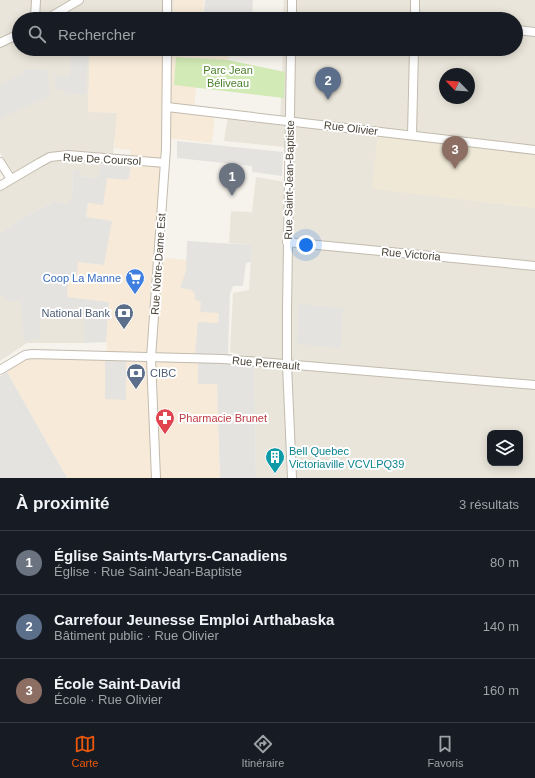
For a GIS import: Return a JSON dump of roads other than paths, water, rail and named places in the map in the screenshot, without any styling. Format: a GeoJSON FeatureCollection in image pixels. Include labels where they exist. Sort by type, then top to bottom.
{"type":"FeatureCollection","features":[{"type":"Feature","properties":{"kind":"street"},"geometry":{"type":"LineString","coordinates":[[35,12],[36,0]]}},
{"type":"Feature","properties":{"kind":"street"},"geometry":{"type":"LineString","coordinates":[[60,12],[80,0]]}},
{"type":"Feature","properties":{"kind":"street"},"geometry":{"type":"LineString","coordinates":[[167,0],[167,12]]}},
{"type":"Feature","properties":{"kind":"street"},"geometry":{"type":"LineString","coordinates":[[292,0],[292,12]]}},
{"type":"Feature","properties":{"kind":"street"},"geometry":{"type":"LineString","coordinates":[[415,0],[415,12]]}},
{"type":"Feature","properties":{"kind":"street"},"geometry":{"type":"LineString","coordinates":[[523,31],[535,32]]}},
{"type":"Feature","properties":{"kind":"street"},"geometry":{"type":"LineString","coordinates":[[0,43],[12,37]]}},
{"type":"Feature","properties":{"kind":"street","name":"Rue Notre-Dame Est"},"geometry":{"type":"LineString","coordinates":[[156,478],[151,358],[165,163],[167,56]]}},
{"type":"Feature","properties":{"kind":"street","name":"Rue Saint-Jean-Baptiste"},"geometry":{"type":"LineString","coordinates":[[291,56],[287,242],[287,365],[292,478]]}},
{"type":"Feature","properties":{"kind":"street"},"geometry":{"type":"LineString","coordinates":[[412,135],[414,56]]}},
{"type":"Feature","properties":{"kind":"street","name":"Rue Olivier"},"geometry":{"type":"LineString","coordinates":[[167,107],[535,150]]}},
{"type":"Feature","properties":{"kind":"street","name":"Rue De Coursol"},"geometry":{"type":"LineString","coordinates":[[0,186],[50,157],[68,155],[165,163]]}},
{"type":"Feature","properties":{"kind":"street"},"geometry":{"type":"LineString","coordinates":[[0,162],[11,179]]}},
{"type":"Feature","properties":{"kind":"street","name":"Rue Victoria"},"geometry":{"type":"LineString","coordinates":[[287,242],[535,266]]}},
{"type":"Feature","properties":{"kind":"street","name":"Rue Perreault"},"geometry":{"type":"LineString","coordinates":[[0,370],[25,355],[32,354],[223,360],[535,385]]}},
{"type":"Feature","properties":{"kind":"place","name":"Carrefour Jeunesse Emploi Arthabaska"},"geometry":{"type":"Point","coordinates":[328,100]}},
{"type":"Feature","properties":{"kind":"place","name":"École Saint-David"},"geometry":{"type":"Point","coordinates":[455,169]}},
{"type":"Feature","properties":{"kind":"place","name":"Église Saints-Martyrs-Canadiens"},"geometry":{"type":"Point","coordinates":[232,196]}},
{"type":"Feature","properties":{"kind":"place","name":"Coop La Manne"},"geometry":{"type":"Point","coordinates":[135,295]}},
{"type":"Feature","properties":{"kind":"place","name":"National Bank"},"geometry":{"type":"Point","coordinates":[124,330]}},
{"type":"Feature","properties":{"kind":"place","name":"CIBC"},"geometry":{"type":"Point","coordinates":[136,390]}},
{"type":"Feature","properties":{"kind":"place","name":"Pharmacie Brunet"},"geometry":{"type":"Point","coordinates":[165,435]}},
{"type":"Feature","properties":{"kind":"place","name":"Bell Quebec Victoriaville VCVLPQ39"},"geometry":{"type":"Point","coordinates":[275,474]}},
{"type":"Feature","properties":{"kind":"park label","name":"Parc Jean Béliveau"},"geometry":{"type":"Point","coordinates":[228,76]}}]}
